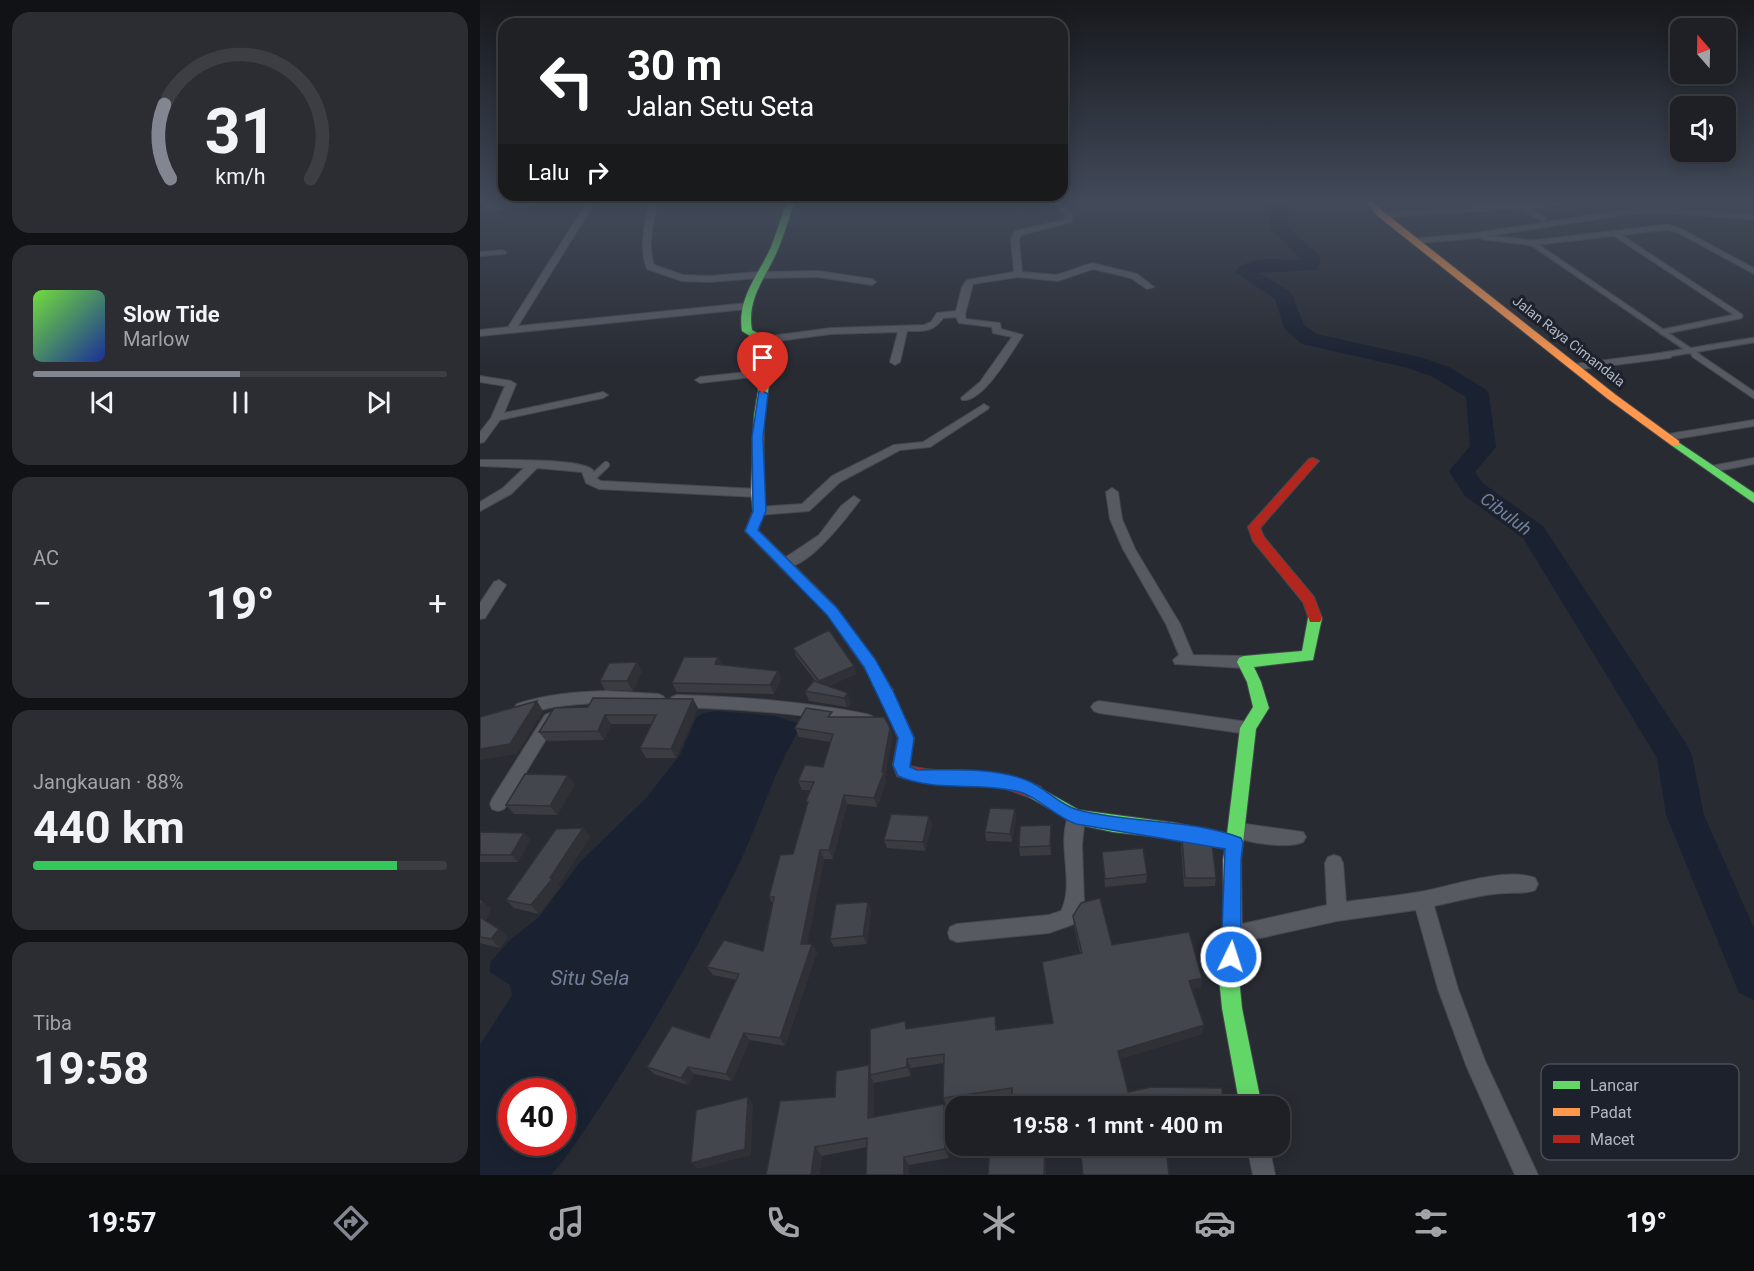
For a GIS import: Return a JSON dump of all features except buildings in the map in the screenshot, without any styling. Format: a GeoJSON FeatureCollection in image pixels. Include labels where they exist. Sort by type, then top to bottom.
{"type":"FeatureCollection","features":[{"type":"Feature","properties":{"kind":"street"},"geometry":{"type":"LineString","coordinates":[[511,330],[557,257]]}},
{"type":"Feature","properties":{"kind":"street"},"geometry":{"type":"LineString","coordinates":[[647,257],[650,267],[682,278],[818,274],[872,282]]}},
{"type":"Feature","properties":{"kind":"street"},"geometry":{"type":"LineString","coordinates":[[770,257],[758,275],[747,306],[745,327],[747,331],[771,345],[774,351],[766,373],[758,437],[759,511],[751,531],[832,611],[869,663],[898,717],[906,738],[901,765],[903,771],[916,777],[979,778],[1019,784],[1035,791],[1064,812],[1076,817],[1124,826],[1236,837],[1297,837]]}},
{"type":"Feature","properties":{"kind":"street"},"geometry":{"type":"LineString","coordinates":[[1017,257],[1018,274]]}},
{"type":"Feature","properties":{"kind":"street","name":"Jalan Raya Cimandala"},"geometry":{"type":"LineString","coordinates":[[1436,257],[1575,367],[1754,499]]}},
{"type":"Feature","properties":{"kind":"street"},"geometry":{"type":"LineString","coordinates":[[966,398],[984,384],[1018,335],[996,331],[997,325],[962,321],[960,314],[966,287],[970,282],[1018,274],[1058,278],[1084,268],[1097,267],[1134,276],[1150,287]]}},
{"type":"Feature","properties":{"kind":"street"},"geometry":{"type":"LineString","coordinates":[[480,341],[484,333],[747,306]]}},
{"type":"Feature","properties":{"kind":"street"},"geometry":{"type":"LineString","coordinates":[[763,340],[831,331],[926,328],[934,324],[940,315],[960,314]]}},
{"type":"Feature","properties":{"kind":"street"},"geometry":{"type":"LineString","coordinates":[[895,362],[903,329]]}},
{"type":"Feature","properties":{"kind":"street"},"geometry":{"type":"LineString","coordinates":[[700,380],[766,373]]}},
{"type":"Feature","properties":{"kind":"street"},"geometry":{"type":"LineString","coordinates":[[480,379],[511,384],[496,418],[480,440]]}},
{"type":"Feature","properties":{"kind":"street"},"geometry":{"type":"LineString","coordinates":[[496,418],[603,395]]}},
{"type":"Feature","properties":{"kind":"street"},"geometry":{"type":"LineString","coordinates":[[759,511],[805,508],[827,484],[898,447],[926,445],[984,407]]}},
{"type":"Feature","properties":{"kind":"street"},"geometry":{"type":"LineString","coordinates":[[1112,492],[1116,519],[1129,549],[1173,624],[1184,660],[1244,662],[1303,657],[1310,653],[1315,615],[1309,600],[1253,531],[1254,527],[1313,461]]}},
{"type":"Feature","properties":{"kind":"street"},"geometry":{"type":"LineString","coordinates":[[480,463],[586,469],[591,480],[599,484],[757,493]]}},
{"type":"Feature","properties":{"kind":"street"},"geometry":{"type":"LineString","coordinates":[[480,507],[507,491],[533,465]]}},
{"type":"Feature","properties":{"kind":"street"},"geometry":{"type":"LineString","coordinates":[[785,564],[823,539],[837,523],[838,516],[854,500]]}},
{"type":"Feature","properties":{"kind":"street"},"geometry":{"type":"LineString","coordinates":[[480,614],[499,585]]}},
{"type":"Feature","properties":{"kind":"street"},"geometry":{"type":"LineString","coordinates":[[1244,662],[1261,701],[1258,714],[1248,728],[1232,860],[1233,935],[1229,978],[1232,1008],[1249,1096]]}},
{"type":"Feature","properties":{"kind":"street"},"geometry":{"type":"LineString","coordinates":[[508,712],[548,700],[630,698],[752,703],[870,720],[898,717]]}},
{"type":"Feature","properties":{"kind":"street"},"geometry":{"type":"LineString","coordinates":[[498,804],[560,700]]}},
{"type":"Feature","properties":{"kind":"street"},"geometry":{"type":"LineString","coordinates":[[1099,707],[1248,728]]}},
{"type":"Feature","properties":{"kind":"street"},"geometry":{"type":"LineString","coordinates":[[957,933],[1049,924],[1067,918],[1075,902],[1076,817]]}},
{"type":"Feature","properties":{"kind":"street"},"geometry":{"type":"LineString","coordinates":[[1334,863],[1337,912]]}},
{"type":"Feature","properties":{"kind":"street"},"geometry":{"type":"LineString","coordinates":[[1233,935],[1337,912],[1423,900],[1493,885],[1529,884]]}},
{"type":"Feature","properties":{"kind":"street"},"geometry":{"type":"LineString","coordinates":[[1423,900],[1448,989],[1476,1065],[1527,1175]]}},
{"type":"Feature","properties":{"kind":"street"},"geometry":{"type":"LineString","coordinates":[[1260,1156],[1264,1175]]}},
{"type":"Feature","properties":{"kind":"lane"},"geometry":{"type":"LineString","coordinates":[[1552,257],[1754,395]]}},
{"type":"Feature","properties":{"kind":"lane"},"geometry":{"type":"LineString","coordinates":[[1649,257],[1740,316],[1662,332]]}},
{"type":"Feature","properties":{"kind":"lane"},"geometry":{"type":"LineString","coordinates":[[1728,257],[1754,271]]}},
{"type":"Feature","properties":{"kind":"lane"},"geometry":{"type":"LineString","coordinates":[[1575,367],[1691,352],[1754,340]]}},
{"type":"Feature","properties":{"kind":"lane"},"geometry":{"type":"LineString","coordinates":[[1669,437],[1754,423]]}},
{"type":"Feature","properties":{"kind":"lane"},"geometry":{"type":"LineString","coordinates":[[1713,469],[1754,461]]}},
{"type":"Feature","properties":{"kind":"lane"},"geometry":{"type":"LineString","coordinates":[[591,480],[606,465]]}},
{"type":"Feature","properties":{"kind":"water","name":"Situ Sela"},"geometry":{"type":"Polygon","coordinates":[[[716,711],[775,716],[797,723],[800,728],[781,764],[743,856],[695,949],[654,1021],[576,1142],[576,1078],[498,1078],[498,1156],[566,1156],[563,1161],[551,1175],[480,1175],[480,1045],[512,995],[510,985],[490,972],[490,962],[510,940],[539,917],[580,862],[647,797],[680,755],[696,718],[703,713],[716,711]]]}},
{"type":"Feature","properties":{"kind":"waterway","name":"Cibuluh"},"geometry":{"type":"LineString","coordinates":[[1312,257],[1310,266],[1258,266],[1245,272],[1284,296],[1295,328],[1310,339],[1415,363],[1441,372],[1477,394],[1483,447],[1462,471],[1474,490],[1533,532],[1674,755],[1685,815],[1754,978]]}},
{"type":"Feature","properties":{"kind":"traffic: fast"},"geometry":{"type":"LineString","coordinates":[[770,257],[749,298],[745,320],[747,331],[771,345],[774,351],[766,373],[759,416],[757,493],[759,511],[751,531],[832,611],[885,690]]}},
{"type":"Feature","properties":{"kind":"traffic: fast"},"geometry":{"type":"LineString","coordinates":[[1675,443],[1754,499]]}},
{"type":"Feature","properties":{"kind":"traffic: fast"},"geometry":{"type":"LineString","coordinates":[[1235,843],[1248,728],[1261,708],[1254,682],[1244,662],[1308,656],[1315,618]]}},
{"type":"Feature","properties":{"kind":"traffic: fast"},"geometry":{"type":"LineString","coordinates":[[1035,792],[1076,817],[1113,824],[1176,831],[1235,843],[1232,860],[1233,935],[1229,978],[1232,1008],[1249,1096]]}},
{"type":"Feature","properties":{"kind":"traffic: slow"},"geometry":{"type":"LineString","coordinates":[[1435,257],[1612,397],[1675,443]]}},
{"type":"Feature","properties":{"kind":"traffic: jam"},"geometry":{"type":"LineString","coordinates":[[1313,461],[1254,527],[1258,538],[1309,600],[1315,618]]}},
{"type":"Feature","properties":{"kind":"traffic: jam"},"geometry":{"type":"LineString","coordinates":[[885,690],[906,738],[901,765],[903,771],[936,777],[1004,781],[1035,792]]}},
{"type":"Feature","properties":{"kind":"route"},"geometry":{"type":"LineString","coordinates":[[763,394],[758,437],[759,511],[751,531],[832,611],[869,663],[898,717],[906,738],[901,765],[903,771],[916,777],[979,778],[1019,784],[1035,791],[1064,812],[1076,817],[1124,826],[1175,831],[1234,843],[1231,957]]}}]}
